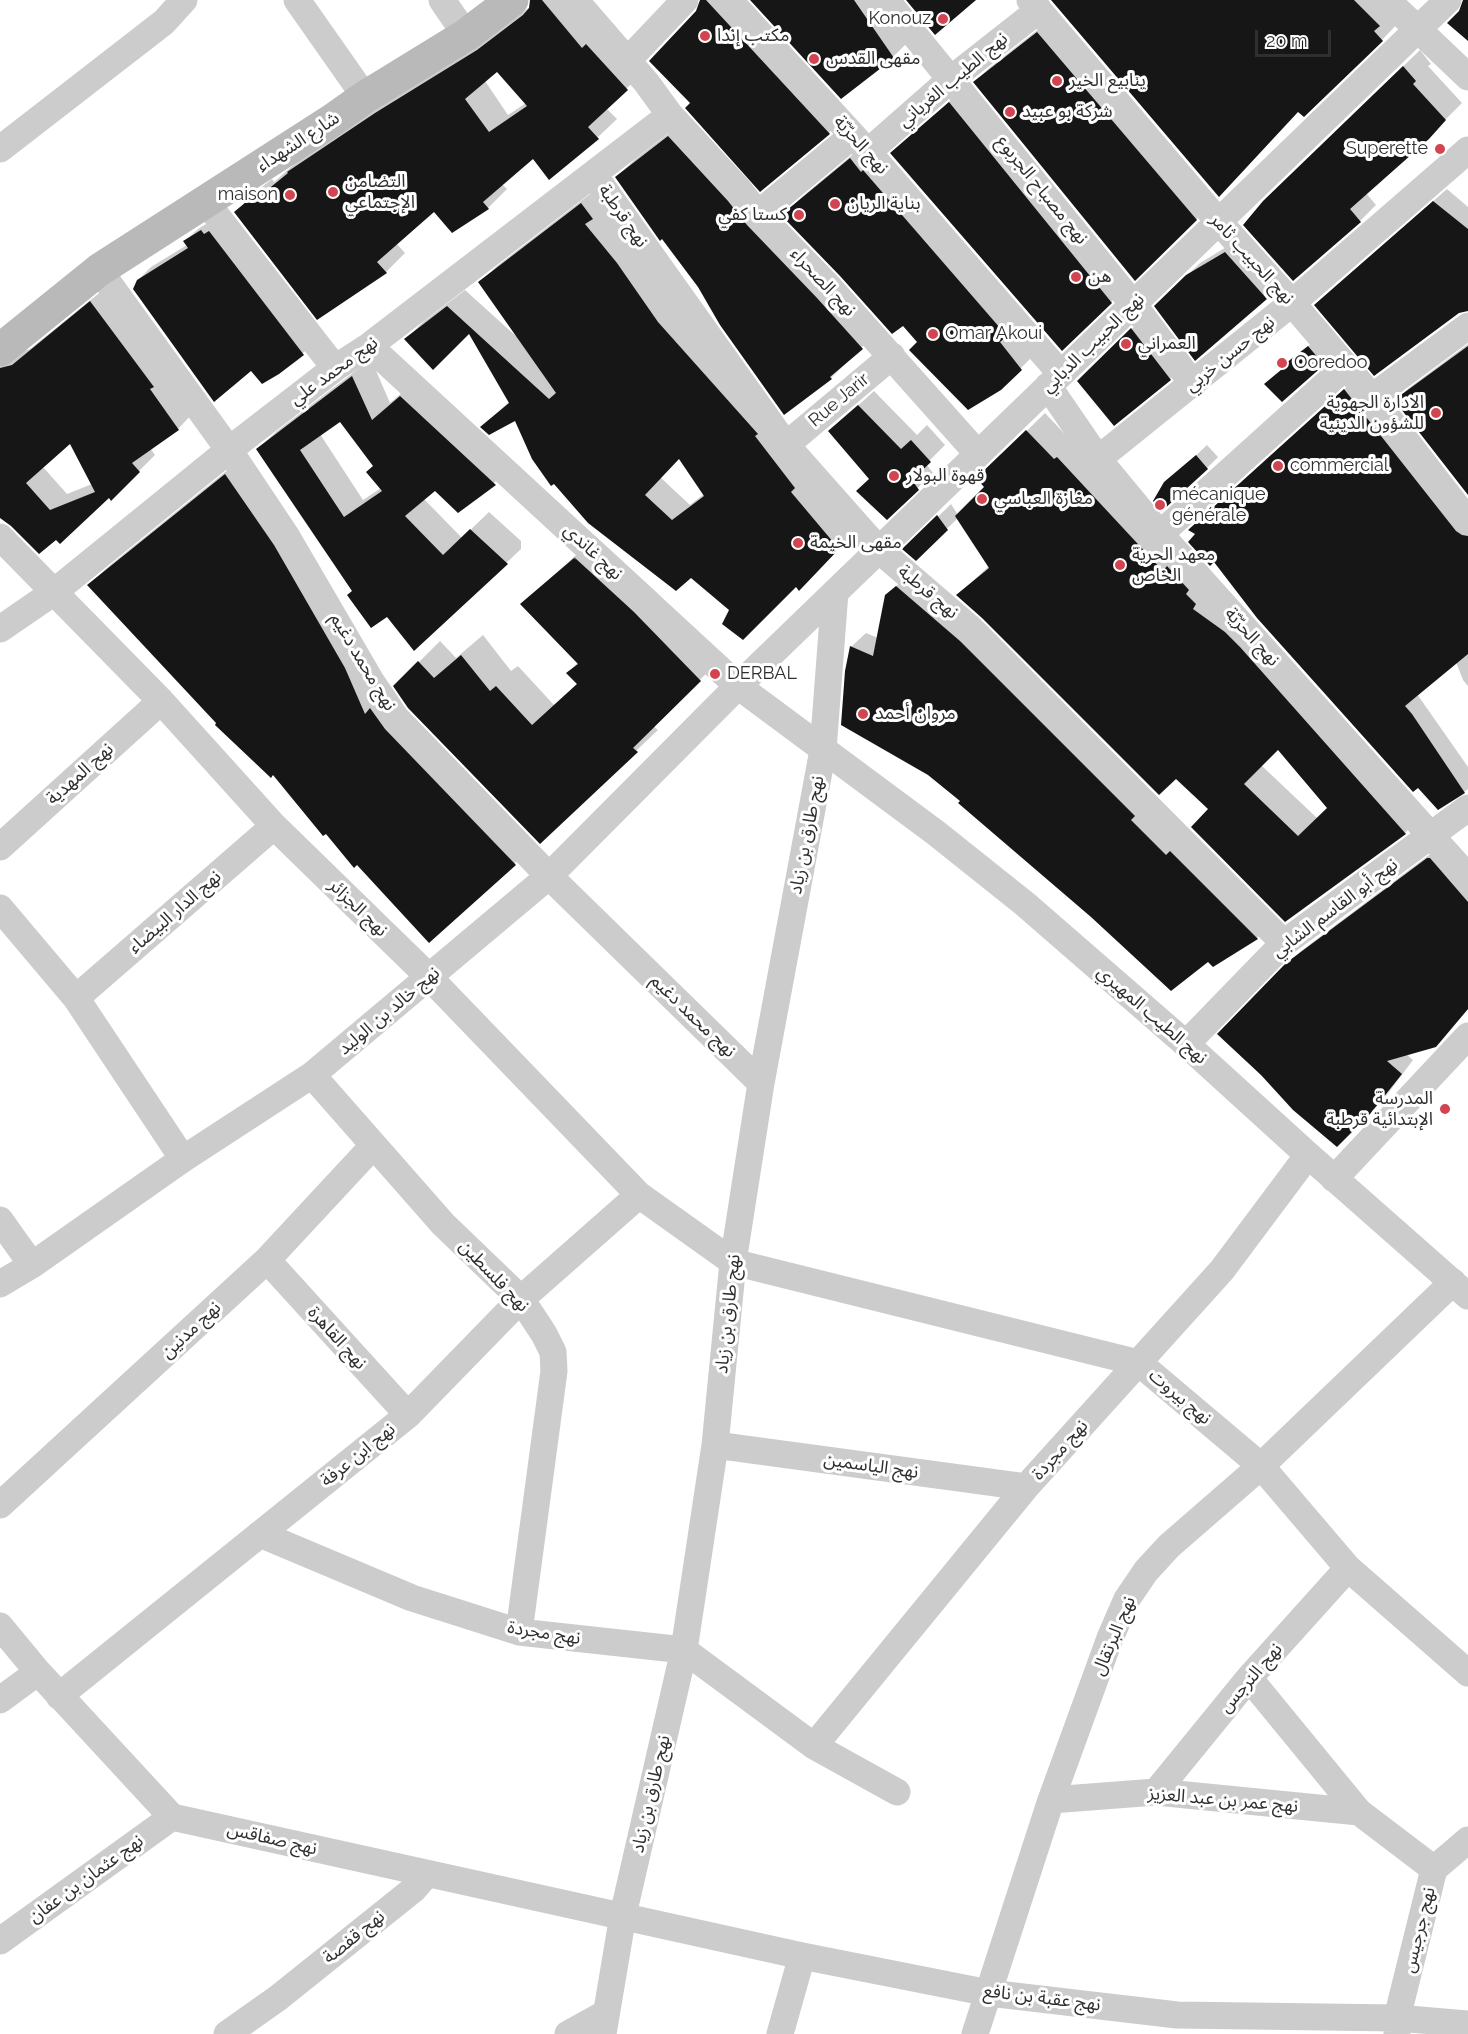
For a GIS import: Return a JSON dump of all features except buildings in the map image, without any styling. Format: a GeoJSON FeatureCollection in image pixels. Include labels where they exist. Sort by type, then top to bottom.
{"type":"FeatureCollection","features":[{"type":"Feature","properties":{"kind":"main road","name":"شارع الشهداء"},"geometry":{"type":"LineString","coordinates":[[0,351],[99,270],[365,97],[466,35],[512,0]]}},
{"type":"Feature","properties":{"kind":"street"},"geometry":{"type":"LineString","coordinates":[[0,149],[164,21],[184,0]]}},
{"type":"Feature","properties":{"kind":"street"},"geometry":{"type":"LineString","coordinates":[[297,0],[365,97]]}},
{"type":"Feature","properties":{"kind":"street"},"geometry":{"type":"LineString","coordinates":[[442,0],[466,35]]}},
{"type":"Feature","properties":{"kind":"street","name":"نهج الصحراء"},"geometry":{"type":"LineString","coordinates":[[575,0],[628,60],[670,115],[740,191],[758,214],[892,356],[978,454]]}},
{"type":"Feature","properties":{"kind":"street"},"geometry":{"type":"LineString","coordinates":[[628,60],[685,0]]}},
{"type":"Feature","properties":{"kind":"street","name":"نهج الحرّيّة"},"geometry":{"type":"LineString","coordinates":[[729,0],[860,144],[1054,380],[1098,459],[1160,534],[1468,877]]}},
{"type":"Feature","properties":{"kind":"street","name":"نهج مصباح الجربوع"},"geometry":{"type":"LineString","coordinates":[[886,0],[1134,304],[1193,384]]}},
{"type":"Feature","properties":{"kind":"street"},"geometry":{"type":"LineString","coordinates":[[1387,0],[1468,77]]}},
{"type":"Feature","properties":{"kind":"street","name":"نهج الحبيب الدبابي"},"geometry":{"type":"LineString","coordinates":[[738,686],[1448,0]]}},
{"type":"Feature","properties":{"kind":"street","name":"نهج الطيب الغرياني"},"geometry":{"type":"LineString","coordinates":[[758,214],[951,79],[1034,5]]}},
{"type":"Feature","properties":{"kind":"street","name":"نهج الحبيب ثامر"},"geometry":{"type":"LineString","coordinates":[[1034,5],[1372,397],[1468,521]]}},
{"type":"Feature","properties":{"kind":"street","name":"نهج محمد علي"},"geometry":{"type":"LineString","coordinates":[[0,629],[54,592],[334,368],[369,346],[670,115]]}},
{"type":"Feature","properties":{"kind":"street","name":"نهج حسن خربي"},"geometry":{"type":"LineString","coordinates":[[1098,459],[1292,303],[1468,150]]}},
{"type":"Feature","properties":{"kind":"street","name":"نهج قرطبة"},"geometry":{"type":"LineString","coordinates":[[594,175],[786,445],[879,550],[971,629],[1284,943]]}},
{"type":"Feature","properties":{"kind":"street"},"geometry":{"type":"LineString","coordinates":[[206,202],[334,368]]}},
{"type":"Feature","properties":{"kind":"street","name":"نهج محمد دغيم"},"geometry":{"type":"LineString","coordinates":[[99,270],[229,450],[287,537],[380,695],[396,718],[549,876],[761,1083]]}},
{"type":"Feature","properties":{"kind":"street"},"geometry":{"type":"LineString","coordinates":[[1372,397],[1468,326]]}},
{"type":"Feature","properties":{"kind":"street","name":"نهج غاندي"},"geometry":{"type":"LineString","coordinates":[[369,346],[738,686],[824,750]]}},
{"type":"Feature","properties":{"kind":"street","name":"Rue Jarir"},"geometry":{"type":"LineString","coordinates":[[786,445],[892,356]]}},
{"type":"Feature","properties":{"kind":"street"},"geometry":{"type":"LineString","coordinates":[[1160,534],[1345,367]]}},
{"type":"Feature","properties":{"kind":"street","name":"نهج الجزائر"},"geometry":{"type":"LineString","coordinates":[[0,537],[161,701],[274,826],[429,977],[639,1195],[733,1262]]}},
{"type":"Feature","properties":{"kind":"street","name":"نهج طارق بن زياد"},"geometry":{"type":"LineString","coordinates":[[604,2023],[623,1915],[684,1650],[715,1445],[733,1262],[761,1083],[824,750],[836,592]]}},
{"type":"Feature","properties":{"kind":"street","name":"نهج خالد بن الوليد"},"geometry":{"type":"LineString","coordinates":[[0,1284],[32,1265],[183,1159],[312,1075],[549,876],[738,686]]}},
{"type":"Feature","properties":{"kind":"street","name":"نهج المهدية"},"geometry":{"type":"LineString","coordinates":[[0,847],[161,701]]}},
{"type":"Feature","properties":{"kind":"street","name":"نهج الطيب المهيري"},"geometry":{"type":"LineString","coordinates":[[824,750],[936,833],[1025,904],[1186,1044],[1334,1179],[1460,1289]]}},
{"type":"Feature","properties":{"kind":"street","name":"نهج أبو القاسم الشابي"},"geometry":{"type":"LineString","coordinates":[[1186,1044],[1284,943],[1468,808]]}},
{"type":"Feature","properties":{"kind":"street","name":"نهج الدار البيضاء"},"geometry":{"type":"LineString","coordinates":[[76,998],[274,826]]}},
{"type":"Feature","properties":{"kind":"street"},"geometry":{"type":"LineString","coordinates":[[0,908],[76,998],[183,1159]]}},
{"type":"Feature","properties":{"kind":"street"},"geometry":{"type":"LineString","coordinates":[[1334,1179],[1468,1036]]}},
{"type":"Feature","properties":{"kind":"street","name":"نهج فلسطين"},"geometry":{"type":"LineString","coordinates":[[312,1075],[443,1224],[520,1299],[544,1334],[553,1353],[554,1371],[519,1632]]}},
{"type":"Feature","properties":{"kind":"street","name":"نهج مدنين"},"geometry":{"type":"LineString","coordinates":[[0,1505],[267,1260],[373,1146]]}},
{"type":"Feature","properties":{"kind":"street","name":"نهج مجردة"},"geometry":{"type":"LineString","coordinates":[[814,1746],[1026,1487],[1222,1270],[1308,1155]]}},
{"type":"Feature","properties":{"kind":"street","name":"نهج ابن عرفة"},"geometry":{"type":"LineString","coordinates":[[59,1696],[408,1415],[520,1299],[639,1195]]}},
{"type":"Feature","properties":{"kind":"street"},"geometry":{"type":"LineString","coordinates":[[0,1220],[32,1265]]}},
{"type":"Feature","properties":{"kind":"street","name":"نهج القاهرة"},"geometry":{"type":"LineString","coordinates":[[267,1260],[408,1415]]}},
{"type":"Feature","properties":{"kind":"street","name":"نهج بيروت"},"geometry":{"type":"LineString","coordinates":[[733,1262],[1139,1363],[1261,1466],[1348,1568],[1468,1673]]}},
{"type":"Feature","properties":{"kind":"street","name":"نهج البرتقال"},"geometry":{"type":"LineString","coordinates":[[975,2034],[1051,1800],[1110,1638],[1127,1599],[1146,1571],[1169,1546],[1460,1289]]}},
{"type":"Feature","properties":{"kind":"street","name":"نهج الياسمين"},"geometry":{"type":"LineString","coordinates":[[715,1445],[1026,1487]]}},
{"type":"Feature","properties":{"kind":"street","name":"نهج مجردة"},"geometry":{"type":"LineString","coordinates":[[260,1534],[412,1598],[519,1632],[684,1650]]}},
{"type":"Feature","properties":{"kind":"street","name":"نهج النرجس"},"geometry":{"type":"LineString","coordinates":[[1156,1792],[1249,1678],[1348,1568]]}},
{"type":"Feature","properties":{"kind":"street"},"geometry":{"type":"LineString","coordinates":[[0,1626],[59,1696],[172,1817]]}},
{"type":"Feature","properties":{"kind":"street"},"geometry":{"type":"LineString","coordinates":[[684,1650],[814,1746],[897,1792]]}},
{"type":"Feature","properties":{"kind":"street"},"geometry":{"type":"LineString","coordinates":[[0,1700],[38,1672]]}},
{"type":"Feature","properties":{"kind":"street"},"geometry":{"type":"LineString","coordinates":[[1249,1678],[1359,1812],[1434,1869]]}},
{"type":"Feature","properties":{"kind":"street","name":"نهج عمر بن عبد العزيز"},"geometry":{"type":"LineString","coordinates":[[1051,1800],[1156,1792],[1359,1812]]}},
{"type":"Feature","properties":{"kind":"street","name":"نهج صفاقس"},"geometry":{"type":"LineString","coordinates":[[172,1817],[623,1915]]}},
{"type":"Feature","properties":{"kind":"street","name":"نهج عثمان بن عفان"},"geometry":{"type":"LineString","coordinates":[[0,1941],[172,1817]]}},
{"type":"Feature","properties":{"kind":"street","name":"نهج جرجيس"},"geometry":{"type":"LineString","coordinates":[[1397,2026],[1434,1869],[1468,1840]]}},
{"type":"Feature","properties":{"kind":"street","name":"نهج قفصة"},"geometry":{"type":"LineString","coordinates":[[227,2034],[278,1998],[414,1889],[427,1874]]}},
{"type":"Feature","properties":{"kind":"street","name":"نهج عقبة بن نافع"},"geometry":{"type":"LineString","coordinates":[[623,1915],[802,1956],[989,1992],[1175,2024],[1397,2026],[1468,2024]]}},
{"type":"Feature","properties":{"kind":"street"},"geometry":{"type":"LineString","coordinates":[[780,2034],[802,1956]]}},
{"type":"Feature","properties":{"kind":"street"},"geometry":{"type":"LineString","coordinates":[[568,2034],[604,2023]]}},
{"type":"Feature","properties":{"kind":"place","name":"Konouz"},"geometry":{"type":"Point","coordinates":[943,19]}},
{"type":"Feature","properties":{"kind":"place","name":"مكتب إندا"},"geometry":{"type":"Point","coordinates":[705,36]}},
{"type":"Feature","properties":{"kind":"place","name":"مقهى القدس"},"geometry":{"type":"Point","coordinates":[814,59]}},
{"type":"Feature","properties":{"kind":"place","name":"ينابيع الخير"},"geometry":{"type":"Point","coordinates":[1057,81]}},
{"type":"Feature","properties":{"kind":"place","name":"شركة بو عبيد"},"geometry":{"type":"Point","coordinates":[1010,112]}},
{"type":"Feature","properties":{"kind":"place","name":"Superette"},"geometry":{"type":"Point","coordinates":[1440,149]}},
{"type":"Feature","properties":{"kind":"place","name":"التضامن الإجتماعي"},"geometry":{"type":"Point","coordinates":[333,192]}},
{"type":"Feature","properties":{"kind":"place","name":"maison"},"geometry":{"type":"Point","coordinates":[290,195]}},
{"type":"Feature","properties":{"kind":"place","name":"بناية الريان"},"geometry":{"type":"Point","coordinates":[835,204]}},
{"type":"Feature","properties":{"kind":"place","name":"كستا كفي"},"geometry":{"type":"Point","coordinates":[799,215]}},
{"type":"Feature","properties":{"kind":"place","name":"هن"},"geometry":{"type":"Point","coordinates":[1076,277]}},
{"type":"Feature","properties":{"kind":"place","name":"Omar Akoui"},"geometry":{"type":"Point","coordinates":[933,334]}},
{"type":"Feature","properties":{"kind":"place","name":"العمراني"},"geometry":{"type":"Point","coordinates":[1126,344]}},
{"type":"Feature","properties":{"kind":"place","name":"Ooredoo"},"geometry":{"type":"Point","coordinates":[1282,363]}},
{"type":"Feature","properties":{"kind":"place","name":"الادارة الجهوية للشؤون الدينية"},"geometry":{"type":"Point","coordinates":[1436,413]}},
{"type":"Feature","properties":{"kind":"place","name":"commercial"},"geometry":{"type":"Point","coordinates":[1278,466]}},
{"type":"Feature","properties":{"kind":"place","name":"قهوة البولار"},"geometry":{"type":"Point","coordinates":[894,476]}},
{"type":"Feature","properties":{"kind":"place","name":"مغازة العباسي"},"geometry":{"type":"Point","coordinates":[982,499]}},
{"type":"Feature","properties":{"kind":"place","name":"mécanique générale"},"geometry":{"type":"Point","coordinates":[1160,505]}},
{"type":"Feature","properties":{"kind":"place","name":"مقهى الخيمة"},"geometry":{"type":"Point","coordinates":[798,543]}},
{"type":"Feature","properties":{"kind":"place","name":"معهد الحرية الخاص"},"geometry":{"type":"Point","coordinates":[1120,565]}},
{"type":"Feature","properties":{"kind":"place","name":"DERBAL"},"geometry":{"type":"Point","coordinates":[715,674]}},
{"type":"Feature","properties":{"kind":"place","name":"مروان أحمد"},"geometry":{"type":"Point","coordinates":[863,714]}},
{"type":"Feature","properties":{"kind":"place","name":"المدرسة الإبتدائية قرطبة"},"geometry":{"type":"Point","coordinates":[1445,1109]}}]}
